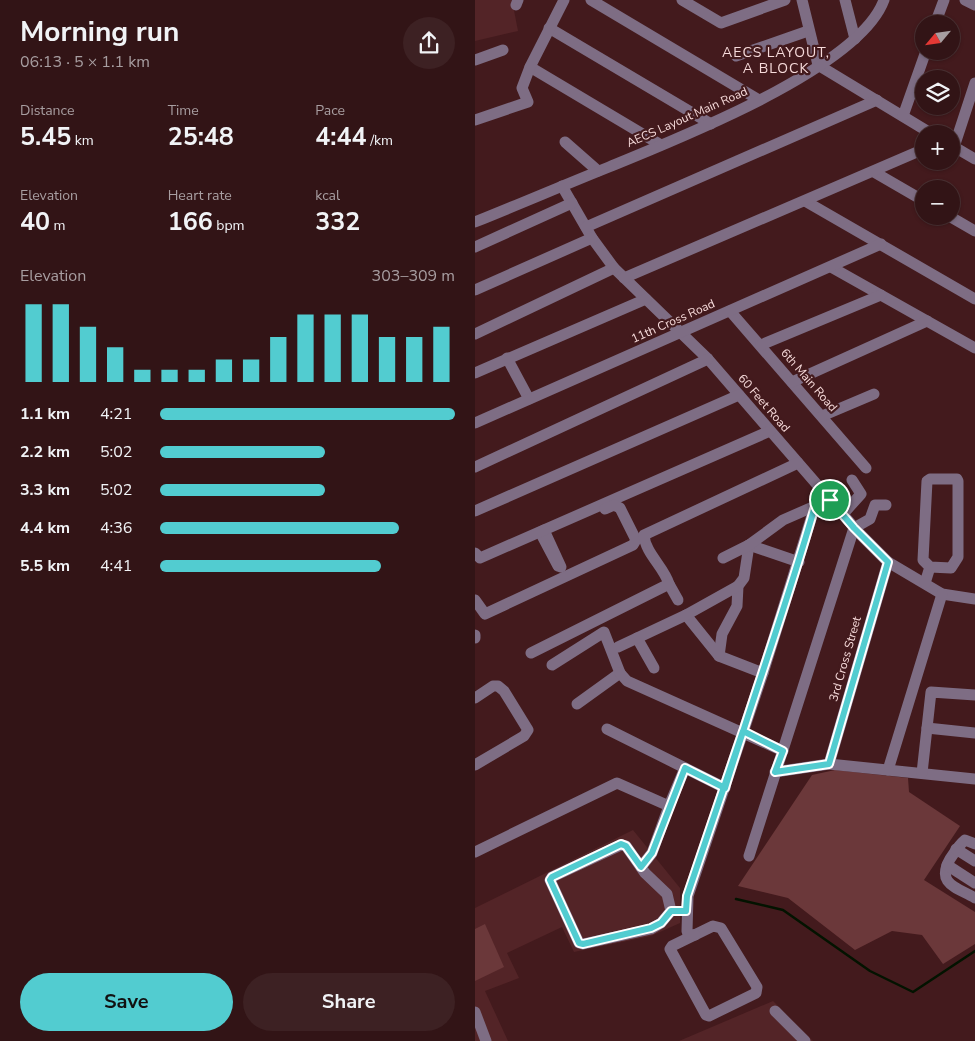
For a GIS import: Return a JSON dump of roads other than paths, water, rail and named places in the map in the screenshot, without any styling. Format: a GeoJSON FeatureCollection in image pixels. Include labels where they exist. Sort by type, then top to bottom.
{"type":"FeatureCollection","features":[{"type":"Feature","properties":{"kind":"street"},"geometry":{"type":"LineString","coordinates":[[475,120],[528,102],[522,88],[529,67],[564,0]]}},
{"type":"Feature","properties":{"kind":"street"},"geometry":{"type":"LineString","coordinates":[[591,0],[759,100]]}},
{"type":"Feature","properties":{"kind":"street"},"geometry":{"type":"LineString","coordinates":[[682,0],[721,23],[785,0]]}},
{"type":"Feature","properties":{"kind":"street"},"geometry":{"type":"LineString","coordinates":[[802,0],[818,66],[918,125]]}},
{"type":"Feature","properties":{"kind":"street"},"geometry":{"type":"LineString","coordinates":[[845,0],[855,38]]}},
{"type":"Feature","properties":{"kind":"street","name":"AECS Layout Main Road"},"geometry":{"type":"LineString","coordinates":[[475,222],[711,124],[759,100],[818,66],[855,38],[875,18],[884,0]]}},
{"type":"Feature","properties":{"kind":"street"},"geometry":{"type":"LineString","coordinates":[[938,15],[944,0]]}},
{"type":"Feature","properties":{"kind":"street"},"geometry":{"type":"LineString","coordinates":[[965,0],[975,5]]}},
{"type":"Feature","properties":{"kind":"street"},"geometry":{"type":"LineString","coordinates":[[549,28],[711,124]]}},
{"type":"Feature","properties":{"kind":"street"},"geometry":{"type":"LineString","coordinates":[[736,56],[808,31]]}},
{"type":"Feature","properties":{"kind":"street"},"geometry":{"type":"LineString","coordinates":[[475,60],[503,50]]}},
{"type":"Feature","properties":{"kind":"street"},"geometry":{"type":"LineString","coordinates":[[903,116],[922,60]]}},
{"type":"Feature","properties":{"kind":"street"},"geometry":{"type":"LineString","coordinates":[[529,67],[661,145]]}},
{"type":"Feature","properties":{"kind":"street"},"geometry":{"type":"LineString","coordinates":[[960,125],[975,83]]}},
{"type":"Feature","properties":{"kind":"street"},"geometry":{"type":"LineString","coordinates":[[586,227],[877,100]]}},
{"type":"Feature","properties":{"kind":"street"},"geometry":{"type":"LineString","coordinates":[[565,142],[598,171]]}},
{"type":"Feature","properties":{"kind":"street"},"geometry":{"type":"LineString","coordinates":[[960,151],[975,160]]}},
{"type":"Feature","properties":{"kind":"street"},"geometry":{"type":"LineString","coordinates":[[624,278],[915,153]]}},
{"type":"Feature","properties":{"kind":"street"},"geometry":{"type":"LineString","coordinates":[[874,172],[915,196]]}},
{"type":"Feature","properties":{"kind":"street","name":"60 Feet Road"},"geometry":{"type":"LineString","coordinates":[[562,186],[592,238],[614,268],[708,359],[854,528],[888,562],[942,594],[975,599]]}},
{"type":"Feature","properties":{"kind":"street"},"geometry":{"type":"LineString","coordinates":[[805,201],[975,298]]}},
{"type":"Feature","properties":{"kind":"street"},"geometry":{"type":"LineString","coordinates":[[475,247],[572,203]]}},
{"type":"Feature","properties":{"kind":"street"},"geometry":{"type":"LineString","coordinates":[[960,222],[975,231]]}},
{"type":"Feature","properties":{"kind":"street"},"geometry":{"type":"LineString","coordinates":[[475,290],[592,238]]}},
{"type":"Feature","properties":{"kind":"street","name":"11th Cross Road"},"geometry":{"type":"LineString","coordinates":[[475,423],[881,244]]}},
{"type":"Feature","properties":{"kind":"street"},"geometry":{"type":"LineString","coordinates":[[831,266],[975,348]]}},
{"type":"Feature","properties":{"kind":"street"},"geometry":{"type":"LineString","coordinates":[[476,331],[614,268]]}},
{"type":"Feature","properties":{"kind":"street"},"geometry":{"type":"LineString","coordinates":[[761,345],[881,295]]}},
{"type":"Feature","properties":{"kind":"street"},"geometry":{"type":"LineString","coordinates":[[475,373],[646,299]]}},
{"type":"Feature","properties":{"kind":"street","name":"6th Main Road"},"geometry":{"type":"LineString","coordinates":[[730,311],[867,468]]}},
{"type":"Feature","properties":{"kind":"street"},"geometry":{"type":"LineString","coordinates":[[792,382],[927,321]]}},
{"type":"Feature","properties":{"kind":"street"},"geometry":{"type":"LineString","coordinates":[[507,358],[529,399]]}},
{"type":"Feature","properties":{"kind":"street"},"geometry":{"type":"LineString","coordinates":[[475,467],[708,359]]}},
{"type":"Feature","properties":{"kind":"street"},"geometry":{"type":"LineString","coordinates":[[821,416],[874,394]]}},
{"type":"Feature","properties":{"kind":"street"},"geometry":{"type":"LineString","coordinates":[[475,511],[739,395]]}},
{"type":"Feature","properties":{"kind":"street"},"geometry":{"type":"LineString","coordinates":[[544,535],[770,431]]}},
{"type":"Feature","properties":{"kind":"street"},"geometry":{"type":"LineString","coordinates":[[678,600],[667,577],[644,542],[644,535],[798,464]]}},
{"type":"Feature","properties":{"kind":"street"},"geometry":{"type":"LineString","coordinates":[[957,479],[959,481],[958,557],[951,568],[930,567],[923,560],[927,480],[957,479]]}},
{"type":"Feature","properties":{"kind":"street"},"geometry":{"type":"LineString","coordinates":[[843,514],[861,494],[852,480]]}},
{"type":"Feature","properties":{"kind":"street"},"geometry":{"type":"LineString","coordinates":[[723,558],[749,545],[783,520],[830,500]]}},
{"type":"Feature","properties":{"kind":"street"},"geometry":{"type":"LineString","coordinates":[[749,856],[854,528],[870,520],[875,504],[886,505]]}},
{"type":"Feature","properties":{"kind":"street"},"geometry":{"type":"LineString","coordinates":[[475,553],[480,558],[544,535],[614,505],[620,508],[636,543],[568,577],[485,614],[475,600]]}},
{"type":"Feature","properties":{"kind":"street"},"geometry":{"type":"LineString","coordinates":[[687,916],[687,896],[763,673],[815,506]]}},
{"type":"Feature","properties":{"kind":"street"},"geometry":{"type":"LineString","coordinates":[[544,535],[568,577]]}},
{"type":"Feature","properties":{"kind":"street"},"geometry":{"type":"LineString","coordinates":[[749,545],[799,562]]}},
{"type":"Feature","properties":{"kind":"street"},"geometry":{"type":"LineString","coordinates":[[618,647],[738,586],[744,578],[749,545]]}},
{"type":"Feature","properties":{"kind":"street","name":"3rd Cross Street"},"geometry":{"type":"LineString","coordinates":[[829,764],[888,562]]}},
{"type":"Feature","properties":{"kind":"street"},"geometry":{"type":"LineString","coordinates":[[925,584],[930,567]]}},
{"type":"Feature","properties":{"kind":"street"},"geometry":{"type":"LineString","coordinates":[[531,653],[669,584]]}},
{"type":"Feature","properties":{"kind":"street"},"geometry":{"type":"LineString","coordinates":[[719,656],[722,634],[737,606],[738,586]]}},
{"type":"Feature","properties":{"kind":"street"},"geometry":{"type":"LineString","coordinates":[[888,770],[942,594]]}},
{"type":"Feature","properties":{"kind":"street"},"geometry":{"type":"LineString","coordinates":[[686,614],[719,656],[763,673]]}},
{"type":"Feature","properties":{"kind":"street"},"geometry":{"type":"LineString","coordinates":[[552,665],[604,632],[623,677],[783,751]]}},
{"type":"Feature","properties":{"kind":"street"},"geometry":{"type":"LineString","coordinates":[[637,638],[654,668]]}},
{"type":"Feature","properties":{"kind":"street"},"geometry":{"type":"LineString","coordinates":[[577,704],[623,677]]}},
{"type":"Feature","properties":{"kind":"street"},"geometry":{"type":"LineString","coordinates":[[475,698],[493,686],[497,686],[504,691],[528,730],[524,736],[475,765]]}},
{"type":"Feature","properties":{"kind":"street"},"geometry":{"type":"LineString","coordinates":[[922,773],[931,692],[975,695]]}},
{"type":"Feature","properties":{"kind":"street"},"geometry":{"type":"LineString","coordinates":[[927,728],[975,733]]}},
{"type":"Feature","properties":{"kind":"street"},"geometry":{"type":"LineString","coordinates":[[607,729],[725,788]]}},
{"type":"Feature","properties":{"kind":"street"},"geometry":{"type":"LineString","coordinates":[[775,772],[829,764],[975,779]]}},
{"type":"Feature","properties":{"kind":"street"},"geometry":{"type":"LineString","coordinates":[[641,867],[652,853],[685,768]]}},
{"type":"Feature","properties":{"kind":"street"},"geometry":{"type":"LineString","coordinates":[[475,852],[617,783],[669,806]]}},
{"type":"Feature","properties":{"kind":"street"},"geometry":{"type":"LineString","coordinates":[[975,844],[965,840],[956,849],[944,870],[945,878],[951,884],[975,898]]}},
{"type":"Feature","properties":{"kind":"street"},"geometry":{"type":"LineString","coordinates":[[621,844],[626,846],[641,867],[667,894],[671,911],[661,923],[651,928],[583,944],[576,940],[550,883],[552,877],[621,844]]}},
{"type":"Feature","properties":{"kind":"street"},"geometry":{"type":"LineString","coordinates":[[956,849],[975,862]]}},
{"type":"Feature","properties":{"kind":"street"},"geometry":{"type":"LineString","coordinates":[[947,865],[975,882]]}},
{"type":"Feature","properties":{"kind":"street"},"geometry":{"type":"LineString","coordinates":[[671,911],[687,916],[696,926],[695,935]]}},
{"type":"Feature","properties":{"kind":"street"},"geometry":{"type":"LineString","coordinates":[[713,926],[721,928],[755,983],[756,993],[712,1015],[706,1015],[670,949],[672,946],[695,935],[713,926]]}},
{"type":"Feature","properties":{"kind":"street"},"geometry":{"type":"LineString","coordinates":[[775,1011],[805,1041]]}},
{"type":"Feature","properties":{"kind":"street"},"geometry":{"type":"LineString","coordinates":[[475,1012],[486,1041]]}},
{"type":"Feature","properties":{"kind":"waterway"},"geometry":{"type":"LineString","coordinates":[[736,899],[783,910],[870,971],[913,992],[975,951]]}},
{"type":"Feature","properties":{"kind":"district","name":"AECS LAYOUT, A BLOCK"},"geometry":{"type":"Point","coordinates":[776,60]}}]}
